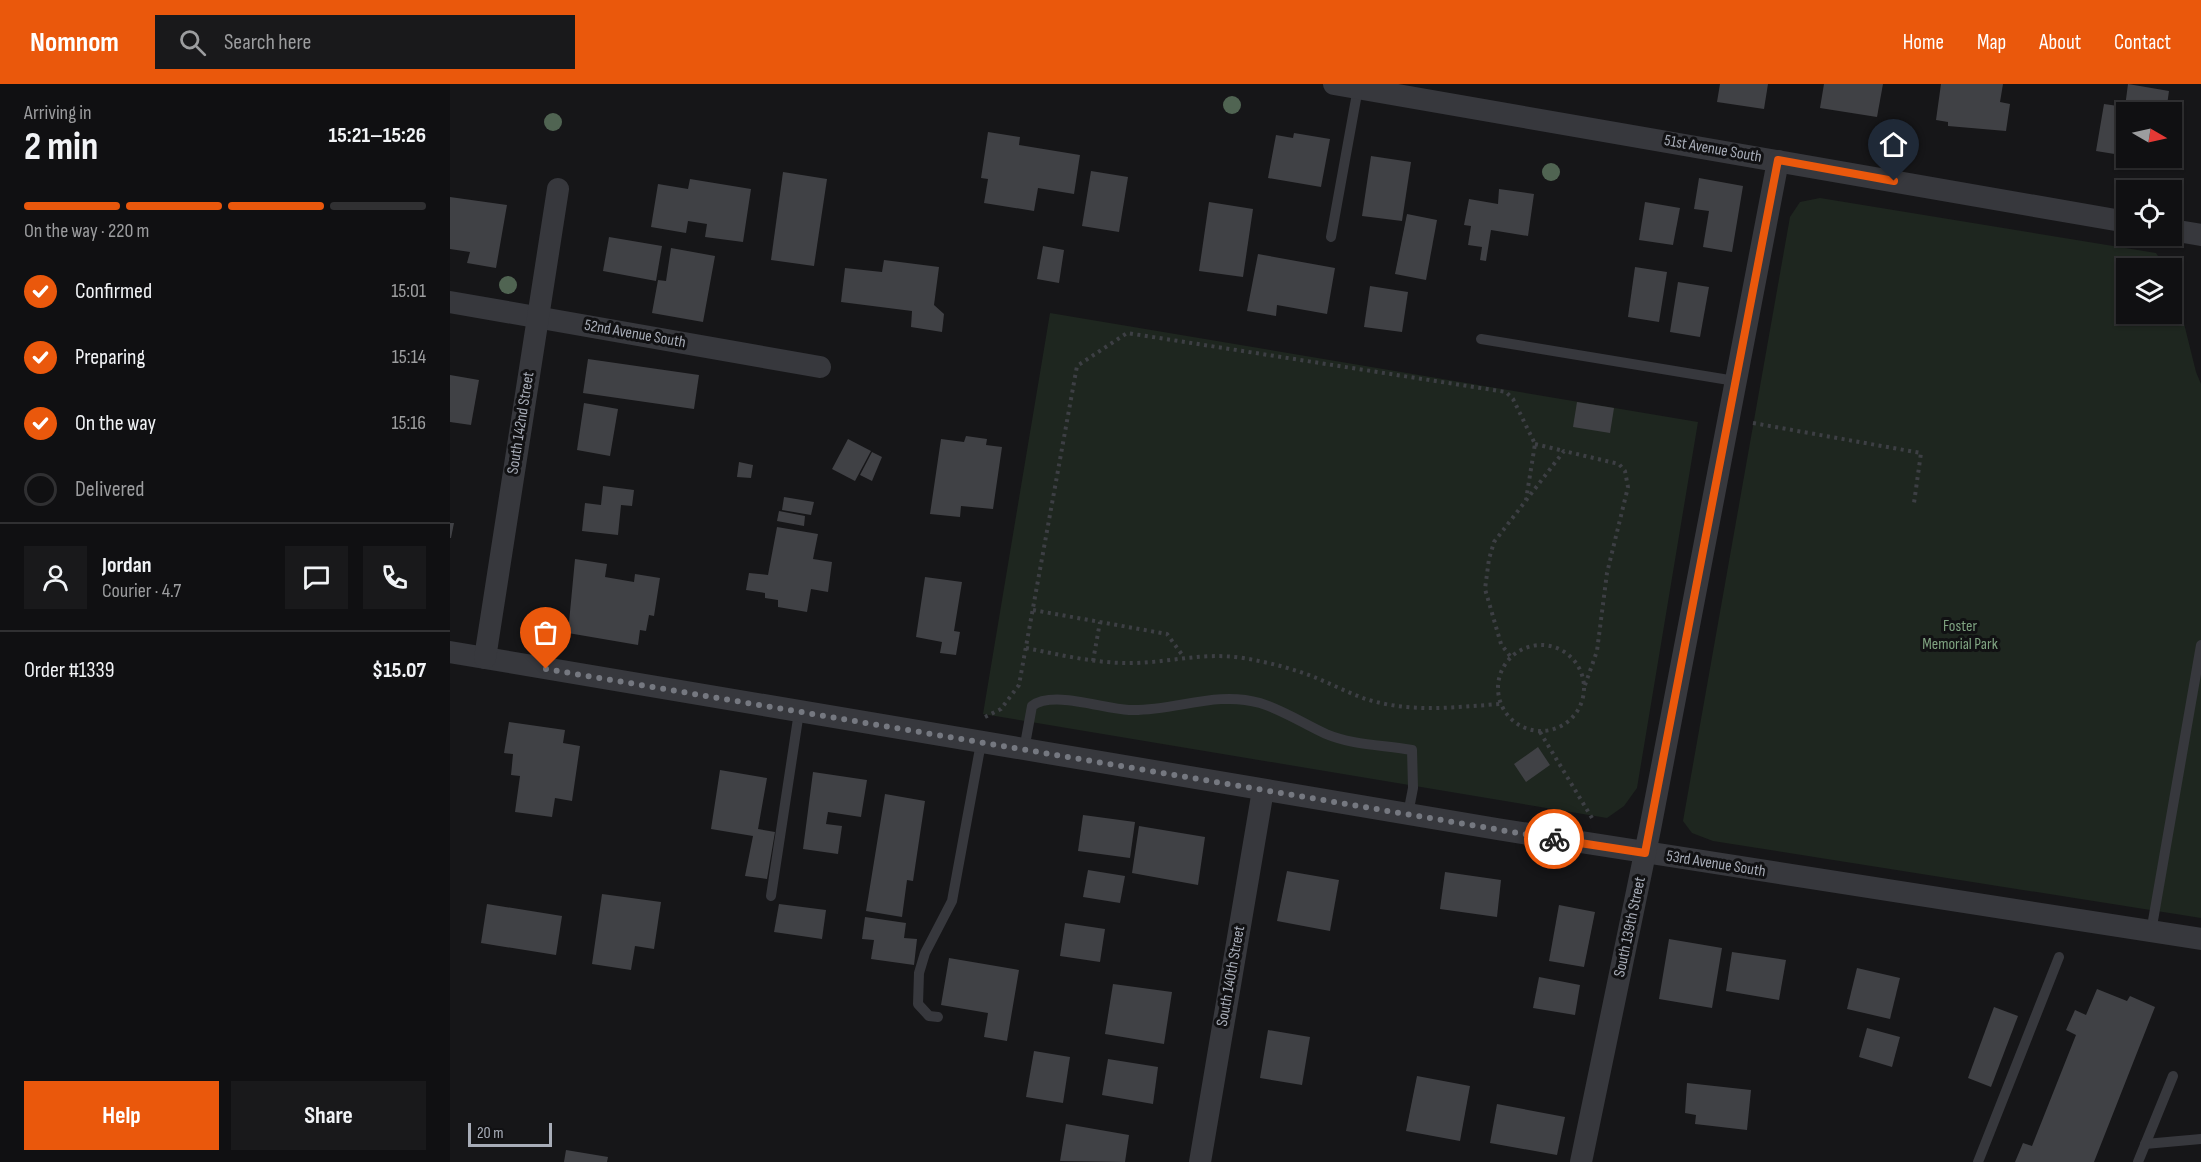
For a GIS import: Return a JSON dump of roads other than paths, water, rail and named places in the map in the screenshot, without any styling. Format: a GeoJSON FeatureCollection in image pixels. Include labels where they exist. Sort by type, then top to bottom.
{"type":"FeatureCollection","features":[{"type":"Feature","properties":{"kind":"street","name":"51st Avenue South"},"geometry":{"type":"LineString","coordinates":[[1334,84],[2116,220]]}},
{"type":"Feature","properties":{"kind":"street","name":"South 139th Street"},"geometry":{"type":"LineString","coordinates":[[1581,1162],[1645,853],[1778,160]]}},
{"type":"Feature","properties":{"kind":"street","name":"South 142nd Street"},"geometry":{"type":"LineString","coordinates":[[485,658],[558,189]]}},
{"type":"Feature","properties":{"kind":"street"},"geometry":{"type":"LineString","coordinates":[[2182,232],[2201,235]]}},
{"type":"Feature","properties":{"kind":"street","name":"52nd Avenue South"},"geometry":{"type":"LineString","coordinates":[[450,302],[820,367]]}},
{"type":"Feature","properties":{"kind":"street","name":"53rd Avenue South"},"geometry":{"type":"LineString","coordinates":[[450,652],[1645,853],[2201,939]]}},
{"type":"Feature","properties":{"kind":"street","name":"South 140th Street"},"geometry":{"type":"LineString","coordinates":[[1200,1162],[1263,790]]}},
{"type":"Feature","properties":{"kind":"lane"},"geometry":{"type":"LineString","coordinates":[[1331,237],[1358,88]]}},
{"type":"Feature","properties":{"kind":"lane"},"geometry":{"type":"LineString","coordinates":[[1481,339],[1735,381]]}},
{"type":"Feature","properties":{"kind":"lane"},"geometry":{"type":"LineString","coordinates":[[2151,932],[2201,645]]}},
{"type":"Feature","properties":{"kind":"lane"},"geometry":{"type":"LineString","coordinates":[[1024,750],[1032,706],[1040,700],[1059,700],[1129,710],[1157,708],[1209,698],[1259,703],[1338,738],[1412,750],[1413,788],[1408,814]]}},
{"type":"Feature","properties":{"kind":"lane"},"geometry":{"type":"LineString","coordinates":[[771,896],[799,712]]}},
{"type":"Feature","properties":{"kind":"lane"},"geometry":{"type":"LineString","coordinates":[[938,1017],[929,1016],[918,1004],[919,973],[928,945],[952,901],[981,743]]}},
{"type":"Feature","properties":{"kind":"lane"},"geometry":{"type":"LineString","coordinates":[[1978,1162],[2059,957]]}},
{"type":"Feature","properties":{"kind":"lane"},"geometry":{"type":"LineString","coordinates":[[2138,1162],[2173,1076]]}},
{"type":"Feature","properties":{"kind":"lane"},"geometry":{"type":"LineString","coordinates":[[2145,1144],[2201,1139]]}},
{"type":"Feature","properties":{"kind":"park label","name":"Foster Memorial Park"},"geometry":{"type":"Point","coordinates":[1960,635]}}]}
